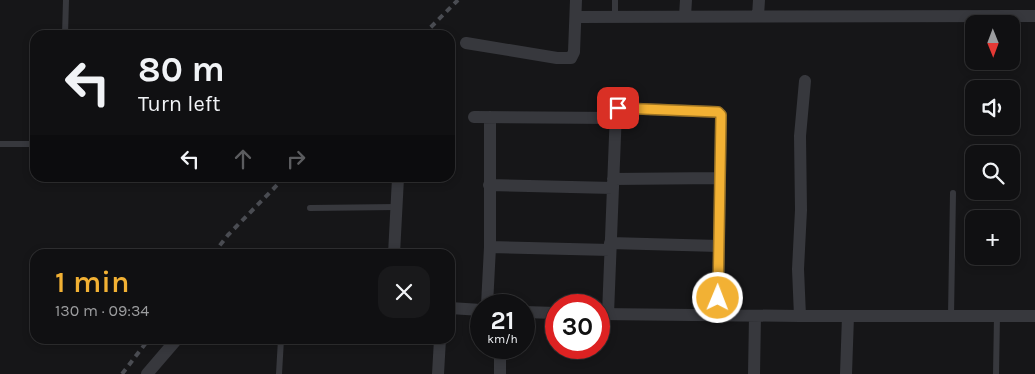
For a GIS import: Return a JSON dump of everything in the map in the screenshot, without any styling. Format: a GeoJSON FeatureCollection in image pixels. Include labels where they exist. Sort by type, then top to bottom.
{"type":"FeatureCollection","features":[{"type":"Feature","properties":{"kind":"street"},"geometry":{"type":"LineString","coordinates":[[466,43],[556,58],[572,58],[574,52],[576,0]]}},
{"type":"Feature","properties":{"kind":"street"},"geometry":{"type":"LineString","coordinates":[[685,16],[686,0]]}},
{"type":"Feature","properties":{"kind":"street"},"geometry":{"type":"LineString","coordinates":[[758,16],[759,0]]}},
{"type":"Feature","properties":{"kind":"street"},"geometry":{"type":"LineString","coordinates":[[576,17],[1035,16]]}},
{"type":"Feature","properties":{"kind":"street"},"geometry":{"type":"LineString","coordinates":[[800,316],[798,269],[801,210],[800,136],[805,81]]}},
{"type":"Feature","properties":{"kind":"street"},"geometry":{"type":"LineString","coordinates":[[605,294],[610,247],[616,109],[718,112],[721,115],[718,316]]}},
{"type":"Feature","properties":{"kind":"street"},"geometry":{"type":"LineString","coordinates":[[474,117],[615,118]]}},
{"type":"Feature","properties":{"kind":"street"},"geometry":{"type":"LineString","coordinates":[[487,294],[490,247],[490,117]]}},
{"type":"Feature","properties":{"kind":"street"},"geometry":{"type":"LineString","coordinates":[[490,185],[613,184],[720,178]]}},
{"type":"Feature","properties":{"kind":"street"},"geometry":{"type":"LineString","coordinates":[[394,249],[398,182]]}},
{"type":"Feature","properties":{"kind":"street"},"geometry":{"type":"LineString","coordinates":[[490,247],[719,246]]}},
{"type":"Feature","properties":{"kind":"street"},"geometry":{"type":"LineString","coordinates":[[455,308],[470,309]]}},
{"type":"Feature","properties":{"kind":"street"},"geometry":{"type":"LineString","coordinates":[[610,314],[1035,316]]}},
{"type":"Feature","properties":{"kind":"street"},"geometry":{"type":"LineString","coordinates":[[754,374],[755,316]]}},
{"type":"Feature","properties":{"kind":"street"},"geometry":{"type":"LineString","coordinates":[[846,374],[848,316]]}},
{"type":"Feature","properties":{"kind":"street"},"geometry":{"type":"LineString","coordinates":[[147,374],[173,344]]}},
{"type":"Feature","properties":{"kind":"street"},"geometry":{"type":"LineString","coordinates":[[438,374],[440,344]]}},
{"type":"Feature","properties":{"kind":"street"},"geometry":{"type":"LineString","coordinates":[[500,359],[500,374]]}},
{"type":"Feature","properties":{"kind":"lane"},"geometry":{"type":"LineString","coordinates":[[65,30],[66,0]]}},
{"type":"Feature","properties":{"kind":"lane"},"geometry":{"type":"LineString","coordinates":[[614,17],[615,0]]}},
{"type":"Feature","properties":{"kind":"lane"},"geometry":{"type":"LineString","coordinates":[[0,144],[30,144]]}},
{"type":"Feature","properties":{"kind":"lane"},"geometry":{"type":"LineString","coordinates":[[951,316],[953,193]]}},
{"type":"Feature","properties":{"kind":"lane"},"geometry":{"type":"LineString","coordinates":[[310,208],[396,207]]}},
{"type":"Feature","properties":{"kind":"lane"},"geometry":{"type":"LineString","coordinates":[[996,374],[997,316]]}},
{"type":"Feature","properties":{"kind":"lane"},"geometry":{"type":"LineString","coordinates":[[279,374],[281,344]]}},
{"type":"Feature","properties":{"kind":"railway"},"geometry":{"type":"LineString","coordinates":[[428,30],[458,0]]}},
{"type":"Feature","properties":{"kind":"railway"},"geometry":{"type":"LineString","coordinates":[[217,249],[228,235],[280,182]]}},
{"type":"Feature","properties":{"kind":"railway"},"geometry":{"type":"LineString","coordinates":[[122,374],[145,344]]}},
{"type":"Feature","properties":{"kind":"route"},"geometry":{"type":"LineString","coordinates":[[618,108],[718,112],[721,115],[718,298]]}}]}
